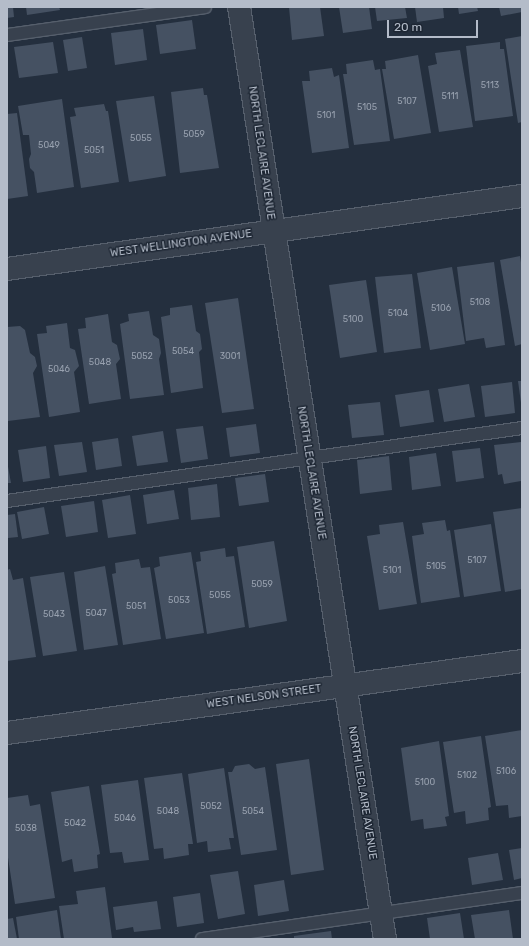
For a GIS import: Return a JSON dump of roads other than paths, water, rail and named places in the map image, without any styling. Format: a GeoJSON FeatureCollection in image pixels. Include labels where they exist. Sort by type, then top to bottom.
{"type":"FeatureCollection","features":[{"type":"Feature","properties":{"kind":"street","name":"NORTH LECLAIRE AVENUE"},"geometry":{"type":"LineString","coordinates":[[239,7],[272,232],[385,939]]}},
{"type":"Feature","properties":{"kind":"street","name":"WEST WELLINGTON AVENUE"},"geometry":{"type":"LineString","coordinates":[[7,269],[522,196]]}},
{"type":"Feature","properties":{"kind":"street","name":"WEST NELSON STREET"},"geometry":{"type":"LineString","coordinates":[[7,733],[522,661]]}},
{"type":"Feature","properties":{"kind":"lane"},"geometry":{"type":"LineString","coordinates":[[7,35],[205,7]]}},
{"type":"Feature","properties":{"kind":"lane"},"geometry":{"type":"LineString","coordinates":[[7,501],[309,460],[522,428]]}},
{"type":"Feature","properties":{"kind":"lane"},"geometry":{"type":"LineString","coordinates":[[202,939],[522,893]]}}]}
